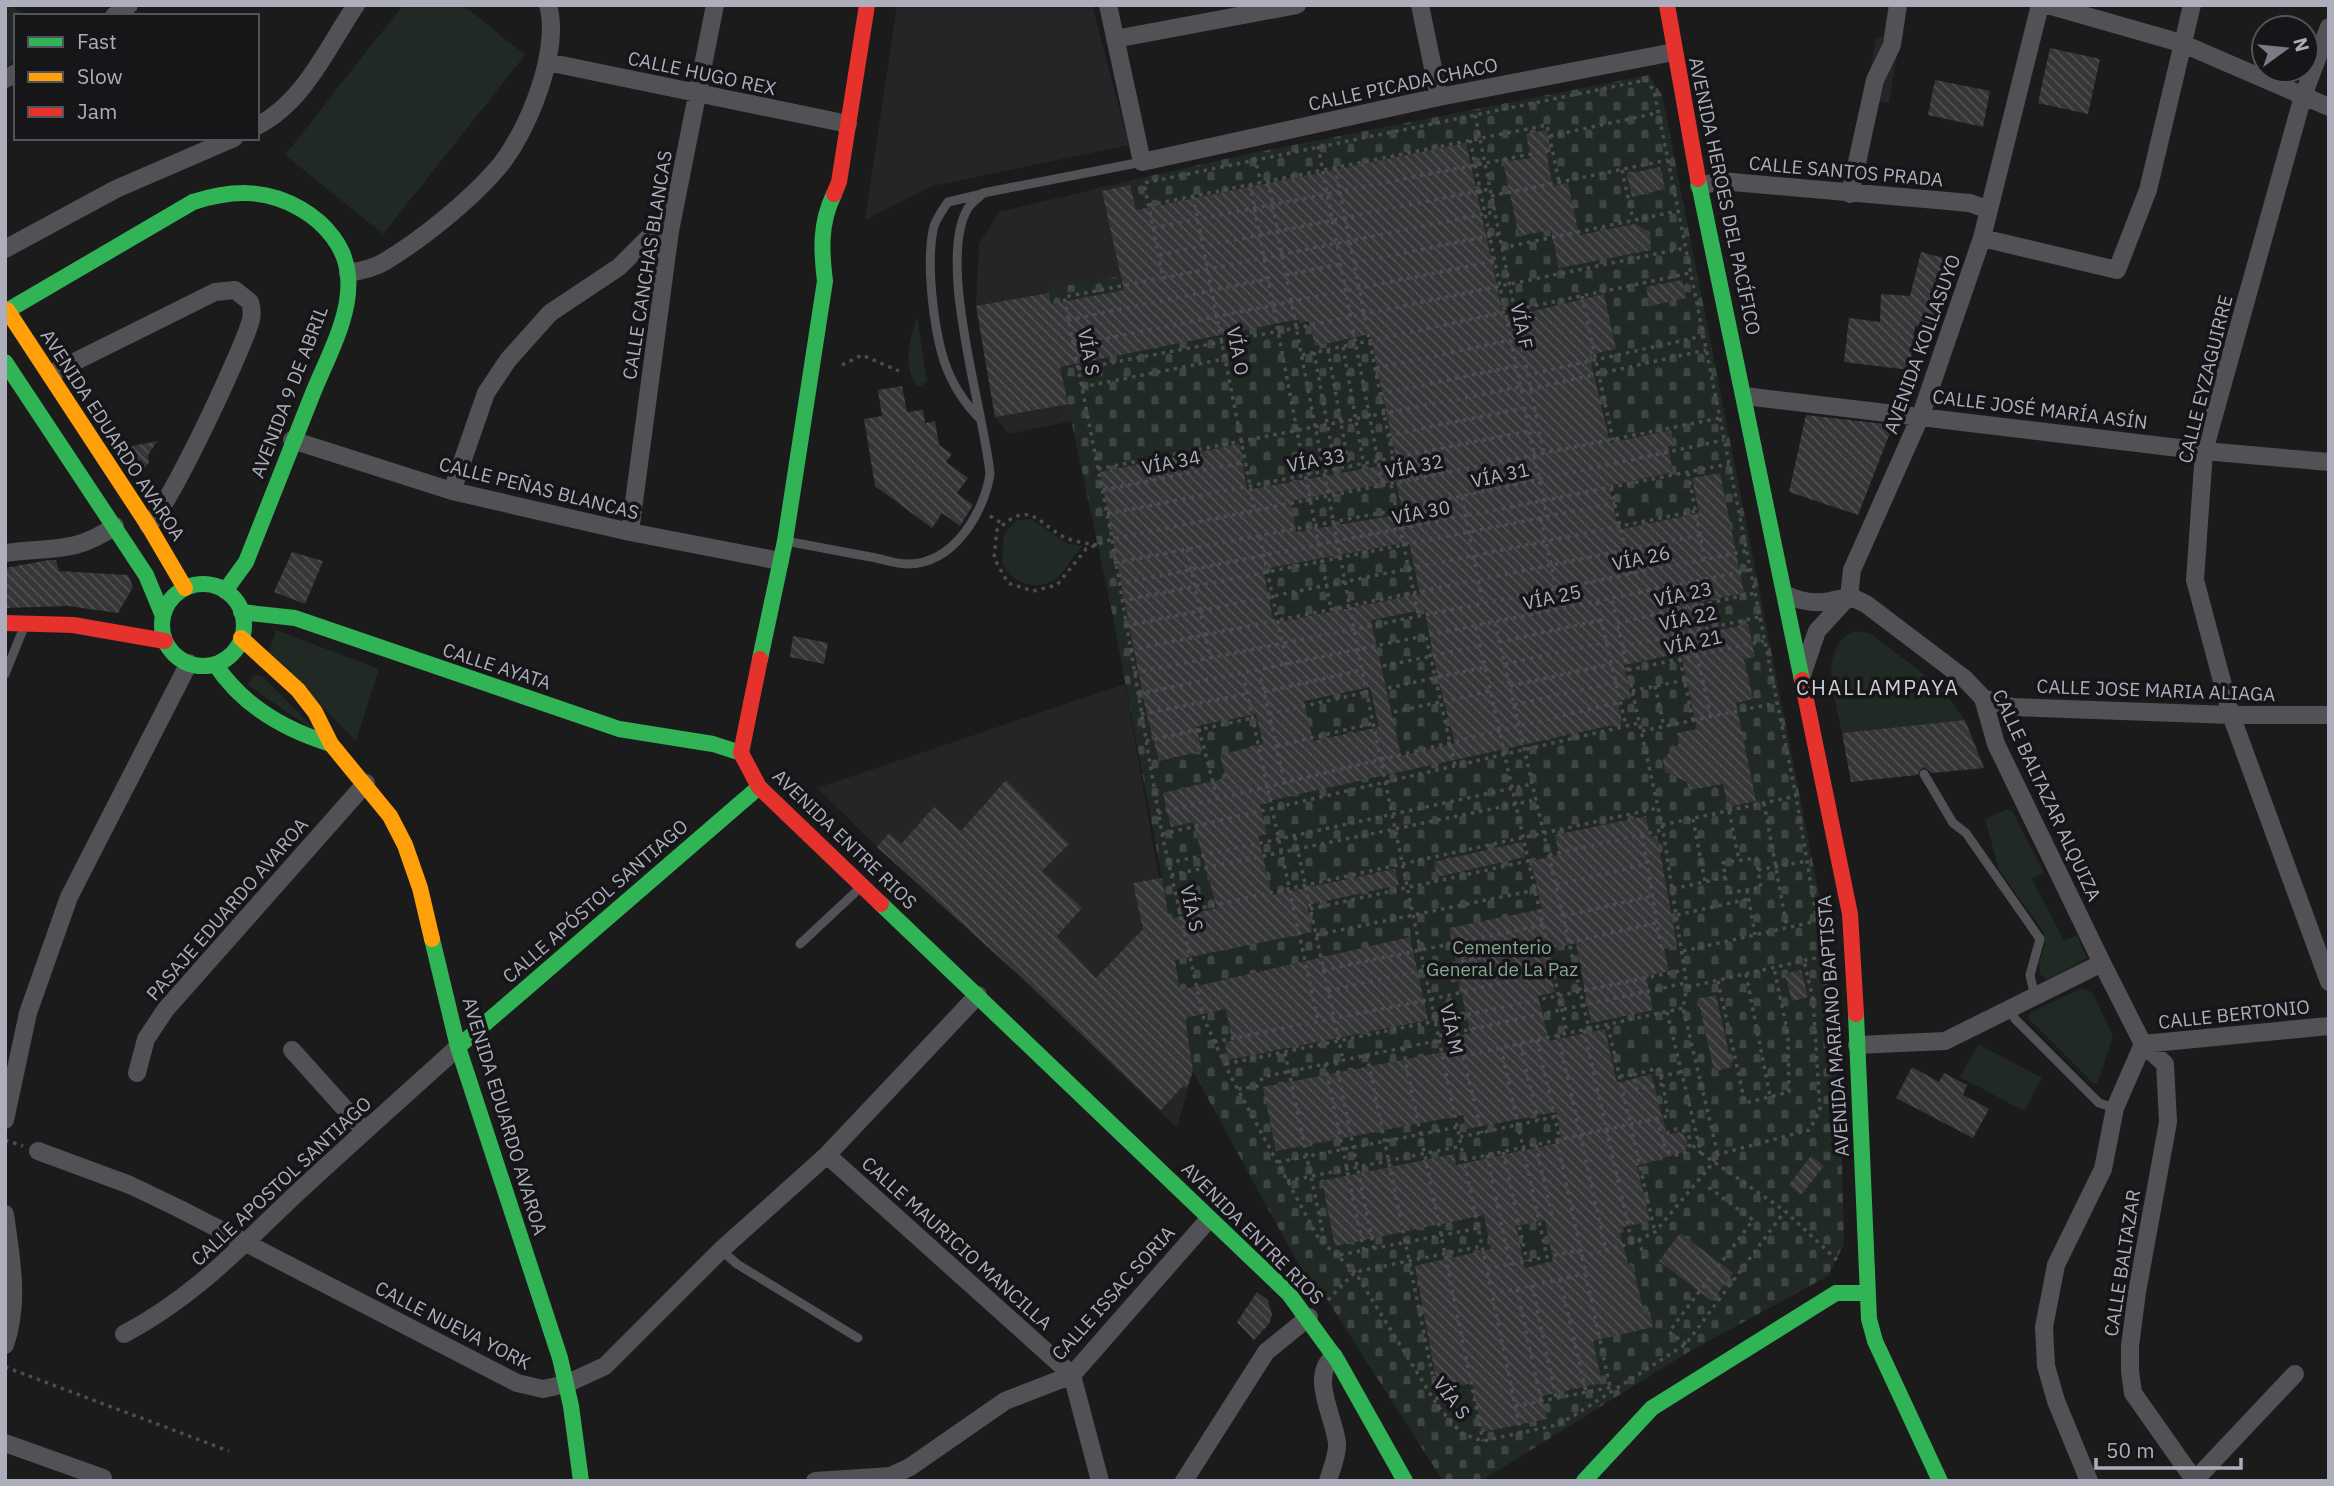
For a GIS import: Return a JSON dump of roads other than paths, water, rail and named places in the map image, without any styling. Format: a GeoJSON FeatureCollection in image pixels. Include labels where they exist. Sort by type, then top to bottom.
{"type":"FeatureCollection","features":[{"type":"Feature","properties":{"kind":"main road"},"geometry":{"type":"LineString","coordinates":[[741,753],[785,541],[825,281],[820,245],[825,212],[839,182],[867,5]]}},
{"type":"Feature","properties":{"kind":"main road","name":"AVENIDA HEROES DEL PACÍFICO"},"geometry":{"type":"LineString","coordinates":[[1667,5],[1699,186],[1745,396]]}},
{"type":"Feature","properties":{"kind":"main road","name":"AVENIDA 9 DE ABRIL"},"geometry":{"type":"LineString","coordinates":[[6,309],[193,202],[238,191],[261,193],[308,213],[328,229],[341,247],[348,273],[347,297],[340,325],[292,440],[246,562],[225,591]]}},
{"type":"Feature","properties":{"kind":"main road","name":"AVENIDA EDUARDO AVAROA"},"geometry":{"type":"LineString","coordinates":[[6,309],[148,525],[184,588]]}},
{"type":"Feature","properties":{"kind":"main road"},"geometry":{"type":"LineString","coordinates":[[5,362],[115,526],[155,591],[163,616],[164,641],[174,654],[189,663],[215,664],[234,651],[242,638],[241,612],[225,591],[205,584],[184,588],[170,600],[163,616]]}},
{"type":"Feature","properties":{"kind":"main road","name":"AVENIDA MARIANO BAPTISTA"},"geometry":{"type":"LineString","coordinates":[[1745,396],[1850,914],[1862,1108],[1866,1293],[1875,1341],[1936,1480]]}},
{"type":"Feature","properties":{"kind":"main road","name":"CALLE AYATA"},"geometry":{"type":"LineString","coordinates":[[241,612],[295,618],[393,654],[619,729],[713,744],[741,753]]}},
{"type":"Feature","properties":{"kind":"main road"},"geometry":{"type":"LineString","coordinates":[[5,623],[26,622],[119,631],[164,641]]}},
{"type":"Feature","properties":{"kind":"main road","name":"AVENIDA EDUARDO AVAROA"},"geometry":{"type":"LineString","coordinates":[[242,638],[298,690],[316,712],[331,744],[366,783],[390,816],[405,845],[420,888],[458,1047],[566,1384],[581,1481]]}},
{"type":"Feature","properties":{"kind":"main road","name":"AVENIDA EDUARDO AVAROA"},"geometry":{"type":"LineString","coordinates":[[215,664],[232,688],[279,722],[305,737],[331,744]]}},
{"type":"Feature","properties":{"kind":"main road","name":"AVENIDA ENTRE RIOS"},"geometry":{"type":"LineString","coordinates":[[741,753],[759,787],[978,995],[1309,1317],[1405,1481]]}},
{"type":"Feature","properties":{"kind":"main road","name":"CALLE APÓSTOL SANTIAGO"},"geometry":{"type":"LineString","coordinates":[[458,1047],[759,787]]}},
{"type":"Feature","properties":{"kind":"main road"},"geometry":{"type":"LineString","coordinates":[[1584,1481],[1652,1408],[1790,1319],[1836,1293],[1866,1293]]}},
{"type":"Feature","properties":{"kind":"street"},"geometry":{"type":"LineString","coordinates":[[259,125],[274,117],[298,93],[320,64],[356,5]]}},
{"type":"Feature","properties":{"kind":"street"},"geometry":{"type":"LineString","coordinates":[[348,273],[382,264],[463,202],[496,170],[517,141],[547,62],[550,38],[548,5]]}},
{"type":"Feature","properties":{"kind":"street","name":"CALLE CANCHAS BLANCAS"},"geometry":{"type":"LineString","coordinates":[[629,532],[670,231],[715,5]]}},
{"type":"Feature","properties":{"kind":"street"},"geometry":{"type":"LineString","coordinates":[[1108,5],[1142,162]]}},
{"type":"Feature","properties":{"kind":"street"},"geometry":{"type":"LineString","coordinates":[[1115,39],[1297,5]]}},
{"type":"Feature","properties":{"kind":"street"},"geometry":{"type":"LineString","coordinates":[[1420,5],[1439,97]]}},
{"type":"Feature","properties":{"kind":"street"},"geometry":{"type":"LineString","coordinates":[[1850,194],[1875,80],[1892,45],[1898,5]]}},
{"type":"Feature","properties":{"kind":"street","name":"AVENIDA KOLLASUYO"},"geometry":{"type":"LineString","coordinates":[[1849,596],[1852,570],[1921,415],[1982,238],[2040,5]]}},
{"type":"Feature","properties":{"kind":"street"},"geometry":{"type":"LineString","coordinates":[[2048,5],[2180,43],[2329,107]]}},
{"type":"Feature","properties":{"kind":"street"},"geometry":{"type":"LineString","coordinates":[[1982,238],[2117,270],[2148,190],[2180,43],[2192,5]]}},
{"type":"Feature","properties":{"kind":"street","name":"CALLE EYZAGUIRRE"},"geometry":{"type":"LineString","coordinates":[[2329,27],[2303,96],[2204,451],[2195,580],[2231,715],[2329,982]]}},
{"type":"Feature","properties":{"kind":"street","name":"CALLE PICADA CHACO"},"geometry":{"type":"LineString","coordinates":[[1142,162],[1439,97],[1674,51]]}},
{"type":"Feature","properties":{"kind":"street","name":"CALLE HUGO REX"},"geometry":{"type":"LineString","coordinates":[[547,62],[848,124]]}},
{"type":"Feature","properties":{"kind":"street"},"geometry":{"type":"LineString","coordinates":[[5,249],[116,189],[229,140]]}},
{"type":"Feature","properties":{"kind":"street","name":"CALLE SANTOS PRADA"},"geometry":{"type":"LineString","coordinates":[[1699,186],[1721,181],[1970,203],[1989,210]]}},
{"type":"Feature","properties":{"kind":"street"},"geometry":{"type":"LineString","coordinates":[[452,491],[486,393],[530,333],[550,313],[619,267],[655,232],[670,231]]}},
{"type":"Feature","properties":{"kind":"street"},"geometry":{"type":"LineString","coordinates":[[50,374],[215,292],[235,290],[250,302],[250,324],[216,400],[162,509],[148,525]]}},
{"type":"Feature","properties":{"kind":"street","name":"CALLE JOSÉ MARÍA ASÍN"},"geometry":{"type":"LineString","coordinates":[[1745,396],[2204,451],[2329,462]]}},
{"type":"Feature","properties":{"kind":"street","name":"CALLE PEÑAS BLANCAS"},"geometry":{"type":"LineString","coordinates":[[292,440],[452,491],[629,532],[780,561]]}},
{"type":"Feature","properties":{"kind":"street"},"geometry":{"type":"LineString","coordinates":[[5,553],[73,548],[92,542],[115,526]]}},
{"type":"Feature","properties":{"kind":"street"},"geometry":{"type":"LineString","coordinates":[[1786,595],[1806,604],[1824,604],[1849,596]]}},
{"type":"Feature","properties":{"kind":"street"},"geometry":{"type":"LineString","coordinates":[[1801,678],[1817,631],[1849,596]]}},
{"type":"Feature","properties":{"kind":"street","name":"CALLE BALTAZAR ALQUIZA"},"geometry":{"type":"LineString","coordinates":[[1849,596],[1866,604],[1965,679],[1983,698],[1996,744],[2143,1044]]}},
{"type":"Feature","properties":{"kind":"street"},"geometry":{"type":"LineString","coordinates":[[5,1120],[28,1013],[69,897],[189,663]]}},
{"type":"Feature","properties":{"kind":"street","name":"CALLE JOSE MARIA ALIAGA"},"geometry":{"type":"LineString","coordinates":[[1983,698],[2013,707],[2231,715],[2329,715]]}},
{"type":"Feature","properties":{"kind":"street","name":"PASAJE EDUARDO AVAROA"},"geometry":{"type":"LineString","coordinates":[[137,1073],[146,1039],[166,1009],[366,783]]}},
{"type":"Feature","properties":{"kind":"street"},"geometry":{"type":"LineString","coordinates":[[1857,1045],[1945,1041],[2102,962]]}},
{"type":"Feature","properties":{"kind":"street","name":"CALLE NUEVA YORK"},"geometry":{"type":"LineString","coordinates":[[38,1151],[130,1185],[517,1383],[543,1389],[566,1384],[605,1366],[721,1250],[827,1155],[978,995]]}},
{"type":"Feature","properties":{"kind":"street","name":"CALLE BERTONIO"},"geometry":{"type":"LineString","coordinates":[[2143,1044],[2329,1026]]}},
{"type":"Feature","properties":{"kind":"street"},"geometry":{"type":"LineString","coordinates":[[2089,1481],[2049,1378],[2044,1327],[2056,1265],[2103,1169],[2115,1108],[2143,1044]]}},
{"type":"Feature","properties":{"kind":"street","name":"CALLE BALTAZAR"},"geometry":{"type":"LineString","coordinates":[[2143,1044],[2165,1064],[2168,1122],[2137,1292],[2130,1346],[2130,1371],[2133,1392],[2195,1480]]}},
{"type":"Feature","properties":{"kind":"street","name":"CALLE APOSTOL SANTIAGO"},"geometry":{"type":"LineString","coordinates":[[124,1334],[164,1313],[204,1283],[364,1130],[458,1047]]}},
{"type":"Feature","properties":{"kind":"street"},"geometry":{"type":"LineString","coordinates":[[292,1050],[364,1130]]}},
{"type":"Feature","properties":{"kind":"street","name":"CALLE MAURICIO MANCILLA"},"geometry":{"type":"LineString","coordinates":[[827,1155],[1072,1375]]}},
{"type":"Feature","properties":{"kind":"street"},"geometry":{"type":"LineString","coordinates":[[5,1214],[14,1284],[11,1326],[5,1345]]}},
{"type":"Feature","properties":{"kind":"street","name":"CALLE ISSAC SORIA"},"geometry":{"type":"LineString","coordinates":[[815,1481],[891,1476],[910,1467],[1006,1401],[1072,1375],[1209,1219]]}},
{"type":"Feature","properties":{"kind":"street"},"geometry":{"type":"LineString","coordinates":[[1184,1481],[1266,1352],[1309,1317]]}},
{"type":"Feature","properties":{"kind":"street"},"geometry":{"type":"LineString","coordinates":[[1328,1481],[1338,1447],[1321,1375],[1326,1362],[1334,1356]]}},
{"type":"Feature","properties":{"kind":"street"},"geometry":{"type":"LineString","coordinates":[[2195,1480],[2295,1374]]}},
{"type":"Feature","properties":{"kind":"street"},"geometry":{"type":"LineString","coordinates":[[1072,1375],[1100,1481]]}},
{"type":"Feature","properties":{"kind":"street"},"geometry":{"type":"LineString","coordinates":[[5,1443],[103,1478]]}},
{"type":"Feature","properties":{"kind":"lane"},"geometry":{"type":"LineString","coordinates":[[981,420],[961,398],[948,373],[934,306],[934,225],[947,202],[1142,162]]}},
{"type":"Feature","properties":{"kind":"lane"},"geometry":{"type":"LineString","coordinates":[[785,541],[910,564],[936,556],[955,543],[973,522],[986,495],[990,474],[958,282],[959,239],[968,209],[983,193]]}},
{"type":"Feature","properties":{"kind":"lane"},"geometry":{"type":"LineString","coordinates":[[5,674],[26,622]]}},
{"type":"Feature","properties":{"kind":"lane"},"geometry":{"type":"LineString","coordinates":[[1924,774],[1953,823],[1966,834],[2040,939],[2030,975],[2035,997]]}},
{"type":"Feature","properties":{"kind":"lane"},"geometry":{"type":"LineString","coordinates":[[800,944],[862,886]]}},
{"type":"Feature","properties":{"kind":"lane"},"geometry":{"type":"LineString","coordinates":[[2011,1010],[2015,1019],[2099,1103],[2115,1108]]}},
{"type":"Feature","properties":{"kind":"lane"},"geometry":{"type":"LineString","coordinates":[[721,1250],[737,1264],[858,1338]]}},
{"type":"Feature","properties":{"kind":"district","name":"CHALLAMPAYA"},"geometry":{"type":"Point","coordinates":[1878,688]}},
{"type":"Feature","properties":{"kind":"park label","name":"Cementerio General de La Paz"},"geometry":{"type":"Point","coordinates":[1502,958]}}]}
